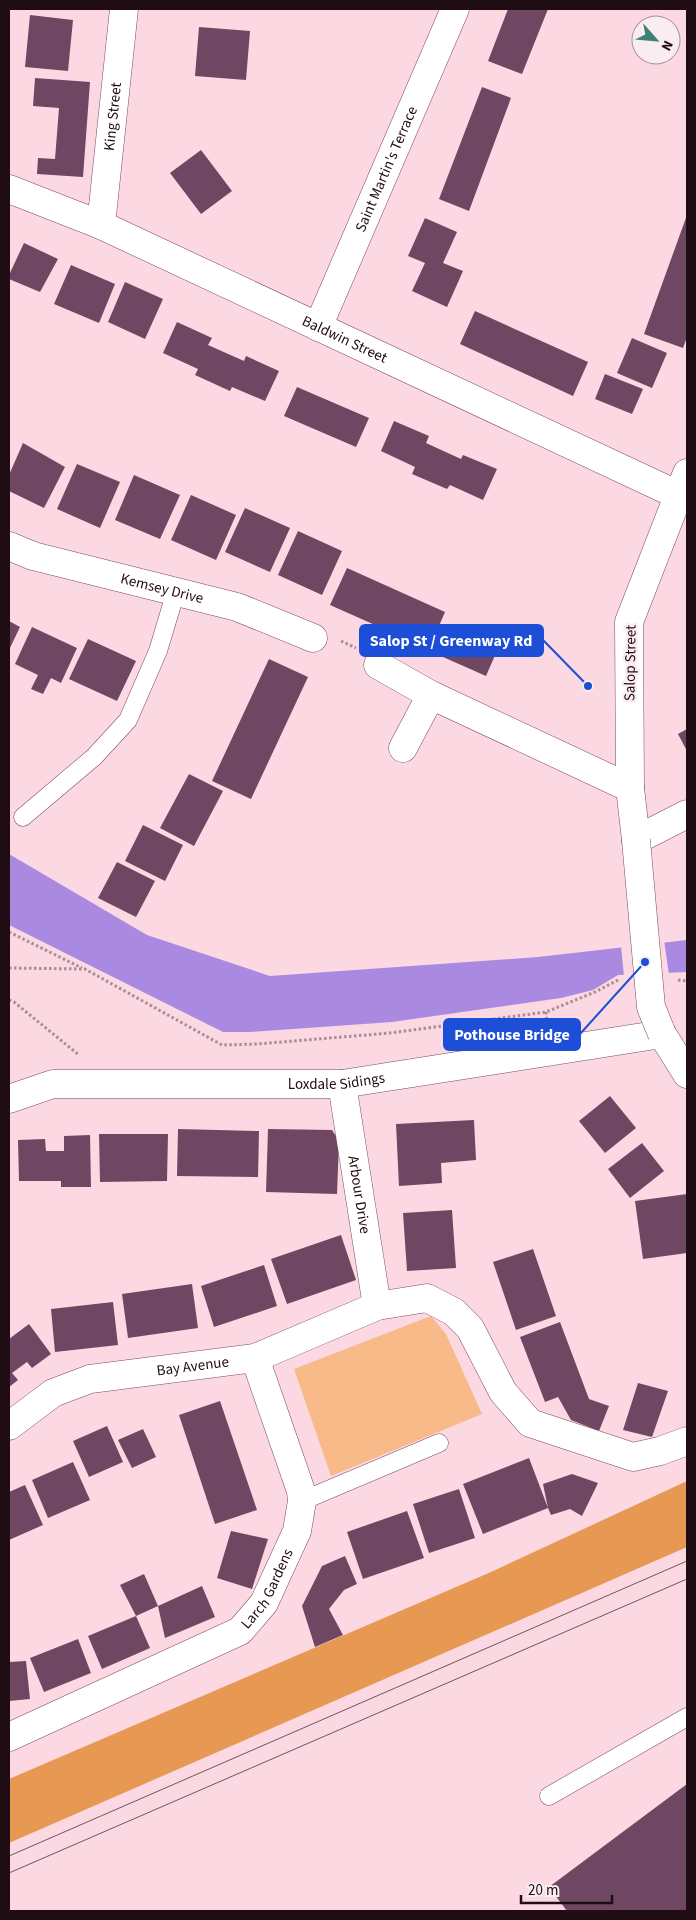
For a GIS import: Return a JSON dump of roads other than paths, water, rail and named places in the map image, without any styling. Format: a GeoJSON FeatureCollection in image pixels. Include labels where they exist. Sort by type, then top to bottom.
{"type":"FeatureCollection","features":[{"type":"Feature","properties":{"kind":"street","name":"King Street"},"geometry":{"type":"LineString","coordinates":[[101,225],[124,9]]}},
{"type":"Feature","properties":{"kind":"street","name":"Saint Martin's Terrace"},"geometry":{"type":"LineString","coordinates":[[318,328],[454,9]]}},
{"type":"Feature","properties":{"kind":"street","name":"Baldwin Street"},"geometry":{"type":"LineString","coordinates":[[9,189],[101,225],[318,328],[682,484]]}},
{"type":"Feature","properties":{"kind":"street","name":"Salop Street"},"geometry":{"type":"LineString","coordinates":[[682,484],[629,622],[630,788],[650,1006],[662,1034],[687,1074]]}},
{"type":"Feature","properties":{"kind":"street","name":"Kemsey Drive"},"geometry":{"type":"LineString","coordinates":[[9,546],[33,556],[237,607],[313,638]]}},
{"type":"Feature","properties":{"kind":"street"},"geometry":{"type":"LineString","coordinates":[[378,666],[431,695],[630,788]]}},
{"type":"Feature","properties":{"kind":"street"},"geometry":{"type":"LineString","coordinates":[[403,748],[431,695]]}},
{"type":"Feature","properties":{"kind":"street"},"geometry":{"type":"LineString","coordinates":[[636,840],[687,814]]}},
{"type":"Feature","properties":{"kind":"street","name":"Loxdale Sidings"},"geometry":{"type":"LineString","coordinates":[[9,1099],[53,1084],[342,1084],[662,1034]]}},
{"type":"Feature","properties":{"kind":"street","name":"Arbour Drive"},"geometry":{"type":"LineString","coordinates":[[342,1084],[377,1306]]}},
{"type":"Feature","properties":{"kind":"street","name":"Bay Avenue"},"geometry":{"type":"LineString","coordinates":[[9,1426],[53,1393],[90,1379],[255,1358],[377,1306],[427,1298],[454,1312],[470,1328],[503,1392],[530,1423],[633,1457],[687,1441]]}},
{"type":"Feature","properties":{"kind":"street","name":"Larch Gardens"},"geometry":{"type":"LineString","coordinates":[[9,1737],[240,1631],[264,1603],[297,1531],[302,1501],[301,1492],[255,1358]]}},
{"type":"Feature","properties":{"kind":"lane"},"geometry":{"type":"LineString","coordinates":[[23,817],[94,757],[128,720],[158,651],[176,591]]}},
{"type":"Feature","properties":{"kind":"lane"},"geometry":{"type":"LineString","coordinates":[[302,1501],[439,1443]]}},
{"type":"Feature","properties":{"kind":"lane"},"geometry":{"type":"LineString","coordinates":[[549,1796],[687,1717]]}},
{"type":"Feature","properties":{"kind":"tram line"},"geometry":{"type":"LineString","coordinates":[[9,1856],[687,1561]]}},
{"type":"Feature","properties":{"kind":"tram line"},"geometry":{"type":"LineString","coordinates":[[9,1873],[687,1579]]}},
{"type":"Feature","properties":{"kind":"place","name":"Salop St / Greenway Rd"},"geometry":{"type":"Point","coordinates":[588,686]}},
{"type":"Feature","properties":{"kind":"place","name":"Pothouse Bridge"},"geometry":{"type":"Point","coordinates":[645,962]}}]}
